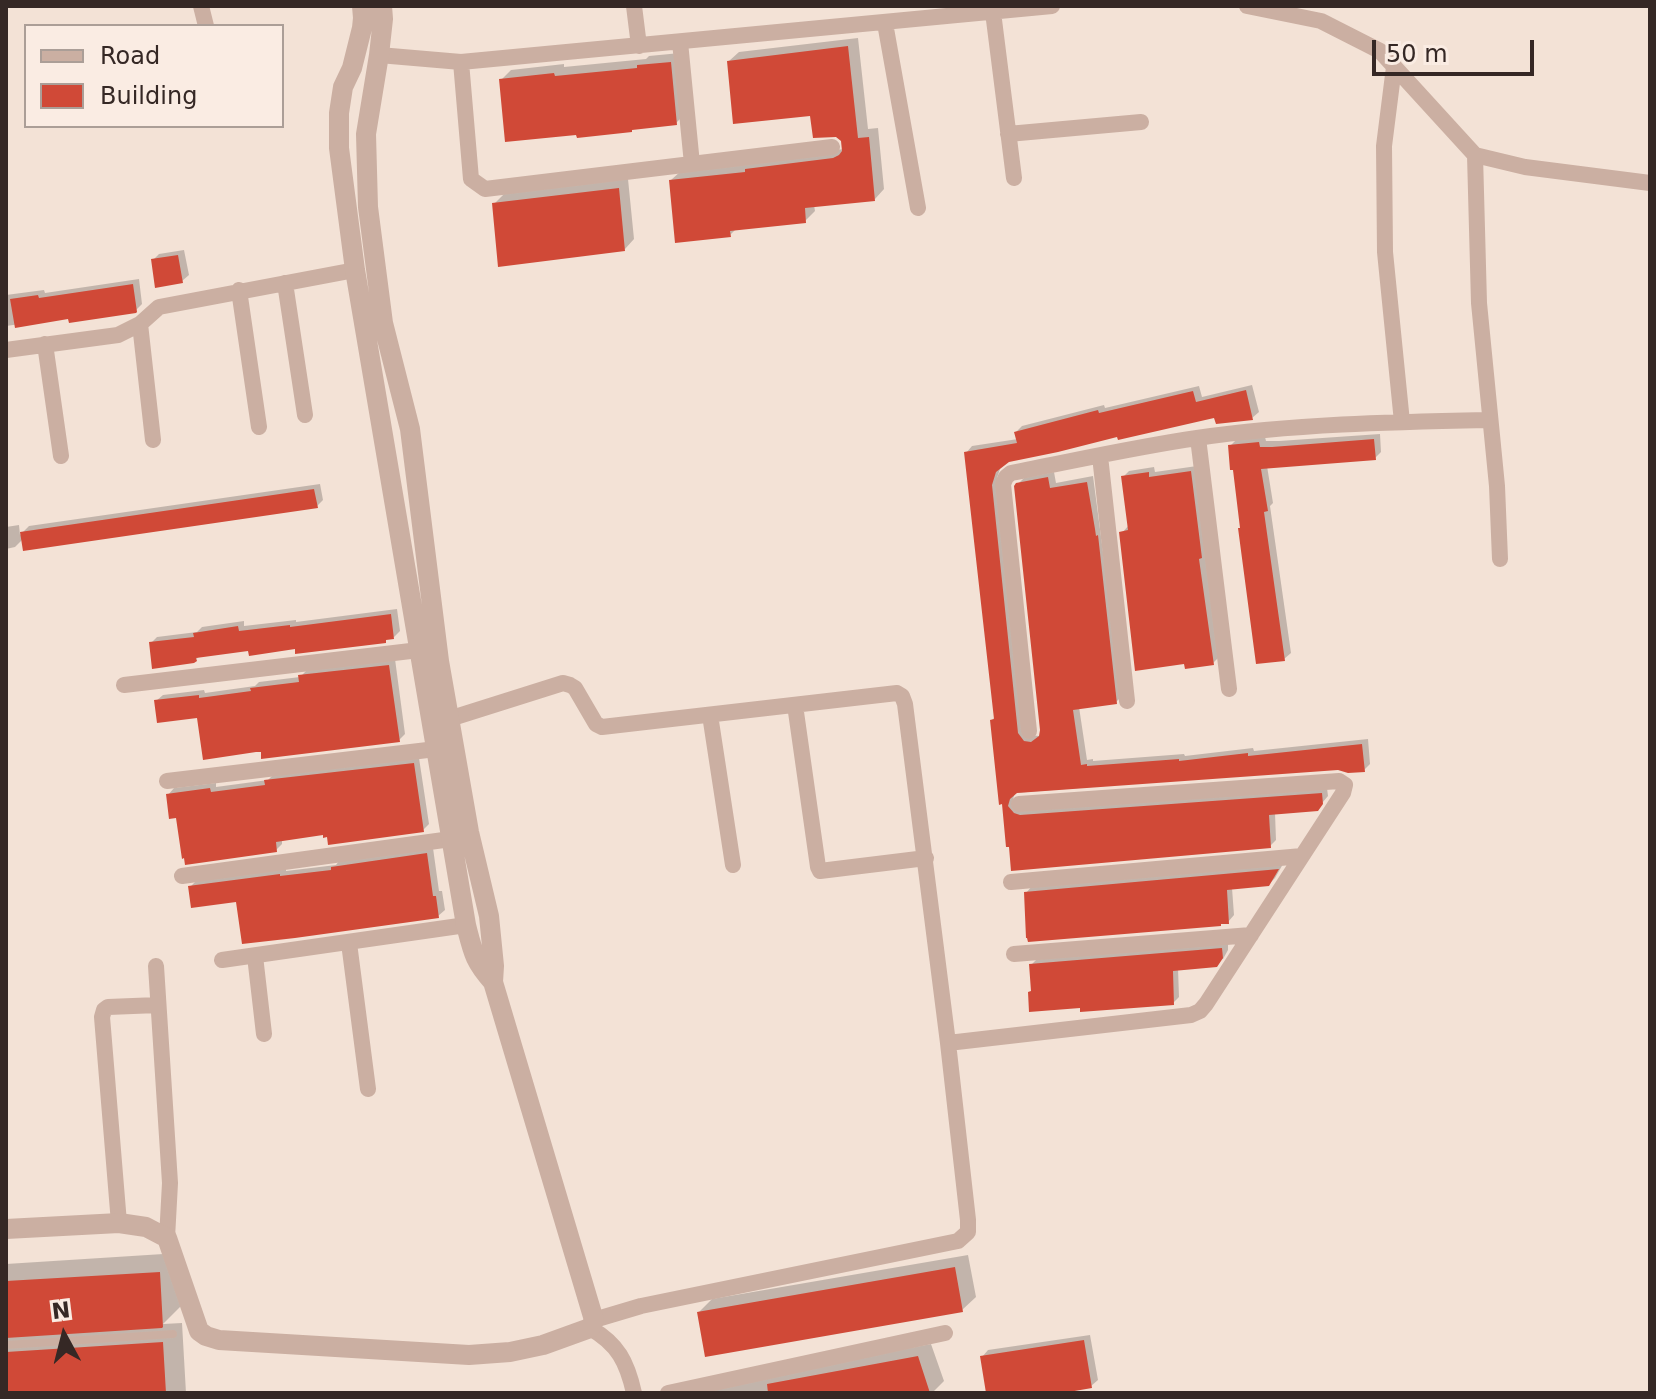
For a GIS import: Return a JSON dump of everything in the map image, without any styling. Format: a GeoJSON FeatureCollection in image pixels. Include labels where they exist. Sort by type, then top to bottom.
{"type":"FeatureCollection","features":[{"type":"Feature","properties":{"kind":"street"},"geometry":{"type":"LineString","coordinates":[[362,6],[363,18],[372,27],[379,55],[366,134],[371,237],[383,323],[410,429],[449,719],[469,832],[489,916],[493,982],[592,1324],[620,1354],[634,1393]]}},
{"type":"Feature","properties":{"kind":"street"},"geometry":{"type":"LineString","coordinates":[[382,6],[343,87],[339,148],[355,270],[466,925],[479,966],[493,982]]}},
{"type":"Feature","properties":{"kind":"street"},"geometry":{"type":"LineString","coordinates":[[634,6],[639,46]]}},
{"type":"Feature","properties":{"kind":"street"},"geometry":{"type":"LineString","coordinates":[[379,55],[461,62],[885,23],[966,10],[993,12],[1052,6]]}},
{"type":"Feature","properties":{"kind":"street"},"geometry":{"type":"LineString","coordinates":[[1247,6],[1321,21],[1380,51],[1475,155],[1525,167],[1650,183]]}},
{"type":"Feature","properties":{"kind":"street"},"geometry":{"type":"LineString","coordinates":[[993,12],[1014,178]]}},
{"type":"Feature","properties":{"kind":"street"},"geometry":{"type":"LineString","coordinates":[[885,23],[918,208]]}},
{"type":"Feature","properties":{"kind":"street"},"geometry":{"type":"LineString","coordinates":[[680,42],[692,164]]}},
{"type":"Feature","properties":{"kind":"street"},"geometry":{"type":"LineString","coordinates":[[461,62],[471,179],[485,189],[832,147]]}},
{"type":"Feature","properties":{"kind":"street"},"geometry":{"type":"LineString","coordinates":[[1394,67],[1384,146],[1385,252],[1402,422]]}},
{"type":"Feature","properties":{"kind":"street"},"geometry":{"type":"LineString","coordinates":[[339,127],[372,94]]}},
{"type":"Feature","properties":{"kind":"street"},"geometry":{"type":"LineString","coordinates":[[1008,134],[1141,122]]}},
{"type":"Feature","properties":{"kind":"street"},"geometry":{"type":"LineString","coordinates":[[1475,155],[1479,303],[1497,486],[1500,559]]}},
{"type":"Feature","properties":{"kind":"street"},"geometry":{"type":"LineString","coordinates":[[6,350],[118,335],[140,324],[159,307],[355,270]]}},
{"type":"Feature","properties":{"kind":"street"},"geometry":{"type":"LineString","coordinates":[[285,283],[305,415]]}},
{"type":"Feature","properties":{"kind":"street"},"geometry":{"type":"LineString","coordinates":[[239,290],[259,427]]}},
{"type":"Feature","properties":{"kind":"street"},"geometry":{"type":"LineString","coordinates":[[140,324],[153,440]]}},
{"type":"Feature","properties":{"kind":"street"},"geometry":{"type":"LineString","coordinates":[[45,344],[61,456]]}},
{"type":"Feature","properties":{"kind":"street"},"geometry":{"type":"LineString","coordinates":[[1029,731],[1003,484],[1011,473],[1198,438],[1267,430],[1490,420]]}},
{"type":"Feature","properties":{"kind":"street"},"geometry":{"type":"LineString","coordinates":[[1198,438],[1229,689]]}},
{"type":"Feature","properties":{"kind":"street"},"geometry":{"type":"LineString","coordinates":[[1100,456],[1127,701]]}},
{"type":"Feature","properties":{"kind":"street"},"geometry":{"type":"LineString","coordinates":[[124,685],[419,650]]}},
{"type":"Feature","properties":{"kind":"street"},"geometry":{"type":"LineString","coordinates":[[156,966],[170,1183],[167,1238],[199,1331],[206,1336],[219,1340],[469,1355],[510,1352],[532,1348],[641,1306],[958,1241],[968,1232],[926,858],[902,696],[897,693],[602,727],[596,724],[575,688],[563,683],[449,719]]}},
{"type":"Feature","properties":{"kind":"street"},"geometry":{"type":"LineString","coordinates":[[795,705],[820,871],[926,858]]}},
{"type":"Feature","properties":{"kind":"street"},"geometry":{"type":"LineString","coordinates":[[710,715],[733,865]]}},
{"type":"Feature","properties":{"kind":"street"},"geometry":{"type":"LineString","coordinates":[[167,781],[436,749]]}},
{"type":"Feature","properties":{"kind":"street"},"geometry":{"type":"LineString","coordinates":[[948,1043],[1191,1015],[1200,1011],[1343,793],[1345,785],[1339,781],[1019,804]]}},
{"type":"Feature","properties":{"kind":"street"},"geometry":{"type":"LineString","coordinates":[[182,876],[451,839]]}},
{"type":"Feature","properties":{"kind":"street"},"geometry":{"type":"LineString","coordinates":[[1011,882],[1302,856]]}},
{"type":"Feature","properties":{"kind":"street"},"geometry":{"type":"LineString","coordinates":[[222,960],[466,925]]}},
{"type":"Feature","properties":{"kind":"street"},"geometry":{"type":"LineString","coordinates":[[1014,954],[1251,935]]}},
{"type":"Feature","properties":{"kind":"street"},"geometry":{"type":"LineString","coordinates":[[349,943],[368,1089]]}},
{"type":"Feature","properties":{"kind":"street"},"geometry":{"type":"LineString","coordinates":[[255,956],[264,1034]]}},
{"type":"Feature","properties":{"kind":"street"},"geometry":{"type":"LineString","coordinates":[[119,1223],[102,1017],[108,1007],[158,1005]]}},
{"type":"Feature","properties":{"kind":"street"},"geometry":{"type":"LineString","coordinates":[[6,1229],[119,1223],[146,1227],[167,1238]]}},
{"type":"Feature","properties":{"kind":"street"},"geometry":{"type":"LineString","coordinates":[[668,1393],[945,1333]]}},
{"type":"Feature","properties":{"kind":"lane"},"geometry":{"type":"LineString","coordinates":[[6,1345],[173,1334]]}},
{"type":"Feature","properties":{"kind":"building"},"geometry":{"type":"Polygon","coordinates":[[[848,46],[858,138],[869,137],[875,201],[805,208],[806,223],[730,231],[731,237],[675,243],[669,180],[833,158],[842,151],[841,141],[836,137],[813,138],[810,116],[733,124],[727,61],[848,46]]]}},
{"type":"Feature","properties":{"kind":"building"},"geometry":{"type":"Polygon","coordinates":[[[671,62],[677,125],[577,138],[576,135],[505,142],[499,79],[637,68],[637,65],[671,62]]]}},
{"type":"Feature","properties":{"kind":"building"},"geometry":{"type":"Polygon","coordinates":[[[619,188],[625,251],[498,267],[492,203],[619,188]]]}},
{"type":"Feature","properties":{"kind":"building"},"geometry":{"type":"Polygon","coordinates":[[[178,255],[183,283],[155,288],[151,259],[178,255]]]}},
{"type":"Feature","properties":{"kind":"building"},"geometry":{"type":"Polygon","coordinates":[[[133,284],[136,313],[69,323],[68,319],[15,328],[10,299],[38,295],[39,298],[133,284]]]}},
{"type":"Feature","properties":{"kind":"building"},"geometry":{"type":"Polygon","coordinates":[[[1246,390],[1253,420],[1216,424],[1214,418],[1118,440],[1117,437],[1009,462],[996,472],[992,485],[1018,733],[1024,741],[1031,742],[1039,736],[1040,730],[1014,486],[1048,477],[1050,488],[1087,482],[1098,535],[1117,704],[1073,710],[1081,765],[1179,761],[1248,753],[1248,756],[1362,744],[1365,772],[1338,770],[1017,793],[1008,806],[1020,815],[1322,793],[1323,804],[1318,811],[1269,815],[1271,848],[1011,871],[1002,804],[999,805],[990,720],[994,719],[964,452],[1017,443],[1014,432],[1098,410],[1099,413],[1193,391],[1196,402],[1246,390]]]}},
{"type":"Feature","properties":{"kind":"building"},"geometry":{"type":"Polygon","coordinates":[[[1374,439],[1376,460],[1261,469],[1285,661],[1256,664],[1228,445],[1259,442],[1260,447],[1272,447],[1374,439]]]}},
{"type":"Feature","properties":{"kind":"building"},"geometry":{"type":"Polygon","coordinates":[[[1191,471],[1202,558],[1199,559],[1214,665],[1185,669],[1184,664],[1135,671],[1119,532],[1128,530],[1121,476],[1149,472],[1149,477],[1191,471]]]}},
{"type":"Feature","properties":{"kind":"building"},"geometry":{"type":"Polygon","coordinates":[[[314,489],[318,508],[23,551],[20,532],[314,489]]]}},
{"type":"Feature","properties":{"kind":"building"},"geometry":{"type":"Polygon","coordinates":[[[391,614],[394,639],[386,640],[386,643],[295,654],[295,649],[249,656],[248,651],[196,658],[194,663],[152,669],[149,642],[194,637],[193,633],[238,626],[239,631],[290,627],[391,614]]]}},
{"type":"Feature","properties":{"kind":"building"},"geometry":{"type":"Polygon","coordinates":[[[389,665],[400,742],[261,759],[261,752],[256,752],[203,760],[197,718],[157,723],[154,700],[251,691],[250,688],[299,682],[298,675],[389,665]]]}},
{"type":"Feature","properties":{"kind":"building"},"geometry":{"type":"Polygon","coordinates":[[[414,763],[424,832],[328,845],[327,837],[323,838],[323,835],[276,842],[277,852],[185,865],[176,818],[169,819],[166,794],[210,788],[211,792],[265,785],[264,780],[414,763]]]}},
{"type":"Feature","properties":{"kind":"building"},"geometry":{"type":"Polygon","coordinates":[[[427,853],[439,918],[242,944],[236,902],[191,908],[188,886],[331,870],[331,867],[427,853]]]}},
{"type":"Feature","properties":{"kind":"building"},"geometry":{"type":"Polygon","coordinates":[[[1279,869],[1269,886],[1227,890],[1229,924],[1028,942],[1026,938],[1024,892],[1279,869]]]}},
{"type":"Feature","properties":{"kind":"building"},"geometry":{"type":"Polygon","coordinates":[[[1222,948],[1223,958],[1217,967],[1173,971],[1174,1005],[1080,1012],[1080,1008],[1029,1012],[1029,964],[1222,948]]]}},
{"type":"Feature","properties":{"kind":"building"},"geometry":{"type":"Polygon","coordinates":[[[955,1267],[963,1312],[705,1357],[697,1312],[955,1267]]]}},
{"type":"Feature","properties":{"kind":"building"},"geometry":{"type":"Polygon","coordinates":[[[160,1272],[162,1328],[6,1338],[6,1281],[160,1272]]]}},
{"type":"Feature","properties":{"kind":"building"},"geometry":{"type":"Polygon","coordinates":[[[1084,1340],[1092,1388],[1063,1393],[986,1393],[980,1356],[1084,1340]]]}},
{"type":"Feature","properties":{"kind":"building"},"geometry":{"type":"Polygon","coordinates":[[[163,1342],[166,1393],[6,1393],[6,1352],[163,1342]]]}},
{"type":"Feature","properties":{"kind":"building"},"geometry":{"type":"Polygon","coordinates":[[[918,1356],[930,1393],[768,1393],[767,1384],[918,1356]]]}}]}
